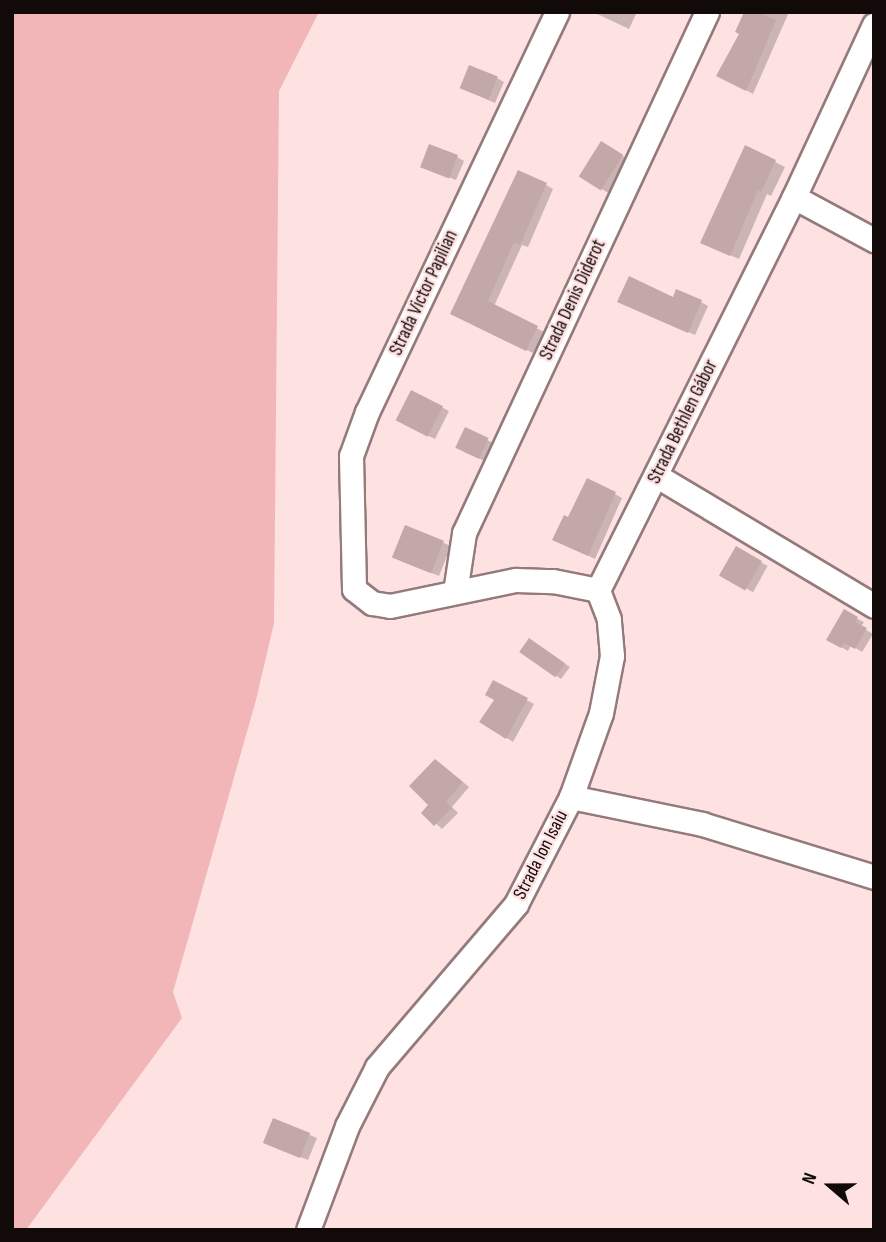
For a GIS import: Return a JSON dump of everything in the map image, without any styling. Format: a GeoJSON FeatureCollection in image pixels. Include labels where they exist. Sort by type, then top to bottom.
{"type":"FeatureCollection","features":[{"type":"Feature","properties":{"kind":"street","name":"Strada Victor Papilian"},"geometry":{"type":"LineString","coordinates":[[455,592],[390,606],[372,603],[354,589],[351,456],[557,12]]}},
{"type":"Feature","properties":{"kind":"street","name":"Strada Denis Diderot"},"geometry":{"type":"LineString","coordinates":[[455,592],[464,533],[708,12]]}},
{"type":"Feature","properties":{"kind":"street","name":"Strada Bethlen Gábor"},"geometry":{"type":"LineString","coordinates":[[598,590],[794,197],[874,25]]}},
{"type":"Feature","properties":{"kind":"street"},"geometry":{"type":"LineString","coordinates":[[794,197],[874,240]]}},
{"type":"Feature","properties":{"kind":"street"},"geometry":{"type":"LineString","coordinates":[[657,476],[874,606]]}},
{"type":"Feature","properties":{"kind":"street"},"geometry":{"type":"LineString","coordinates":[[455,592],[516,580],[553,582],[598,590],[609,619],[612,656],[601,713],[571,797]]}},
{"type":"Feature","properties":{"kind":"street","name":"Strada Ion Isaiu"},"geometry":{"type":"LineString","coordinates":[[307,1230],[347,1126],[377,1067],[516,904],[571,797],[702,824],[874,877]]}},
{"type":"Feature","properties":{"kind":"shaded area"},"geometry":{"type":"Polygon","coordinates":[[[12,12],[319,12],[279,91],[274,623],[256,700],[173,992],[182,1018],[26,1230],[12,1230],[12,12]]]}},
{"type":"Feature","properties":{"kind":"building"},"geometry":{"type":"Polygon","coordinates":[[[744,12],[759,12],[776,20],[746,91],[716,76],[739,34],[735,32],[744,12]]]}},
{"type":"Feature","properties":{"kind":"building"},"geometry":{"type":"Polygon","coordinates":[[[469,65],[498,77],[488,100],[460,88],[469,65]]]}},
{"type":"Feature","properties":{"kind":"building"},"geometry":{"type":"Polygon","coordinates":[[[601,141],[623,155],[601,190],[579,177],[601,141]]]}},
{"type":"Feature","properties":{"kind":"building"},"geometry":{"type":"Polygon","coordinates":[[[429,144],[458,155],[449,178],[420,167],[429,144]]]}},
{"type":"Feature","properties":{"kind":"building"},"geometry":{"type":"Polygon","coordinates":[[[745,145],[776,160],[761,192],[758,190],[730,256],[700,243],[745,145]]]}},
{"type":"Feature","properties":{"kind":"building"},"geometry":{"type":"Polygon","coordinates":[[[518,170],[547,183],[520,245],[514,242],[488,301],[538,326],[526,351],[450,314],[518,170]]]}},
{"type":"Feature","properties":{"kind":"building"},"geometry":{"type":"Polygon","coordinates":[[[629,276],[673,297],[676,289],[702,300],[688,333],[617,302],[629,276]]]}},
{"type":"Feature","properties":{"kind":"building"},"geometry":{"type":"Polygon","coordinates":[[[411,390],[443,406],[428,437],[396,420],[411,390]]]}},
{"type":"Feature","properties":{"kind":"building"},"geometry":{"type":"Polygon","coordinates":[[[465,427],[489,438],[479,459],[455,448],[465,427]]]}},
{"type":"Feature","properties":{"kind":"building"},"geometry":{"type":"Polygon","coordinates":[[[587,478],[616,492],[588,556],[552,540],[564,515],[568,517],[587,478]]]}},
{"type":"Feature","properties":{"kind":"building"},"geometry":{"type":"Polygon","coordinates":[[[405,525],[444,541],[431,573],[392,557],[405,525]]]}},
{"type":"Feature","properties":{"kind":"building"},"geometry":{"type":"Polygon","coordinates":[[[736,546],[762,561],[745,590],[719,575],[736,546]]]}},
{"type":"Feature","properties":{"kind":"building"},"geometry":{"type":"Polygon","coordinates":[[[844,609],[858,617],[855,622],[867,628],[855,649],[844,643],[841,648],[826,640],[844,609]]]}},
{"type":"Feature","properties":{"kind":"building"},"geometry":{"type":"Polygon","coordinates":[[[529,638],[565,663],[555,677],[519,652],[529,638]]]}},
{"type":"Feature","properties":{"kind":"building"},"geometry":{"type":"Polygon","coordinates":[[[493,680],[528,698],[506,739],[479,722],[494,700],[485,695],[493,680]]]}},
{"type":"Feature","properties":{"kind":"building"},"geometry":{"type":"Polygon","coordinates":[[[435,759],[463,782],[446,802],[452,808],[434,826],[421,813],[428,805],[409,786],[435,759]]]}},
{"type":"Feature","properties":{"kind":"building"},"geometry":{"type":"Polygon","coordinates":[[[273,1118],[310,1133],[300,1158],[263,1143],[273,1118]]]}}]}
